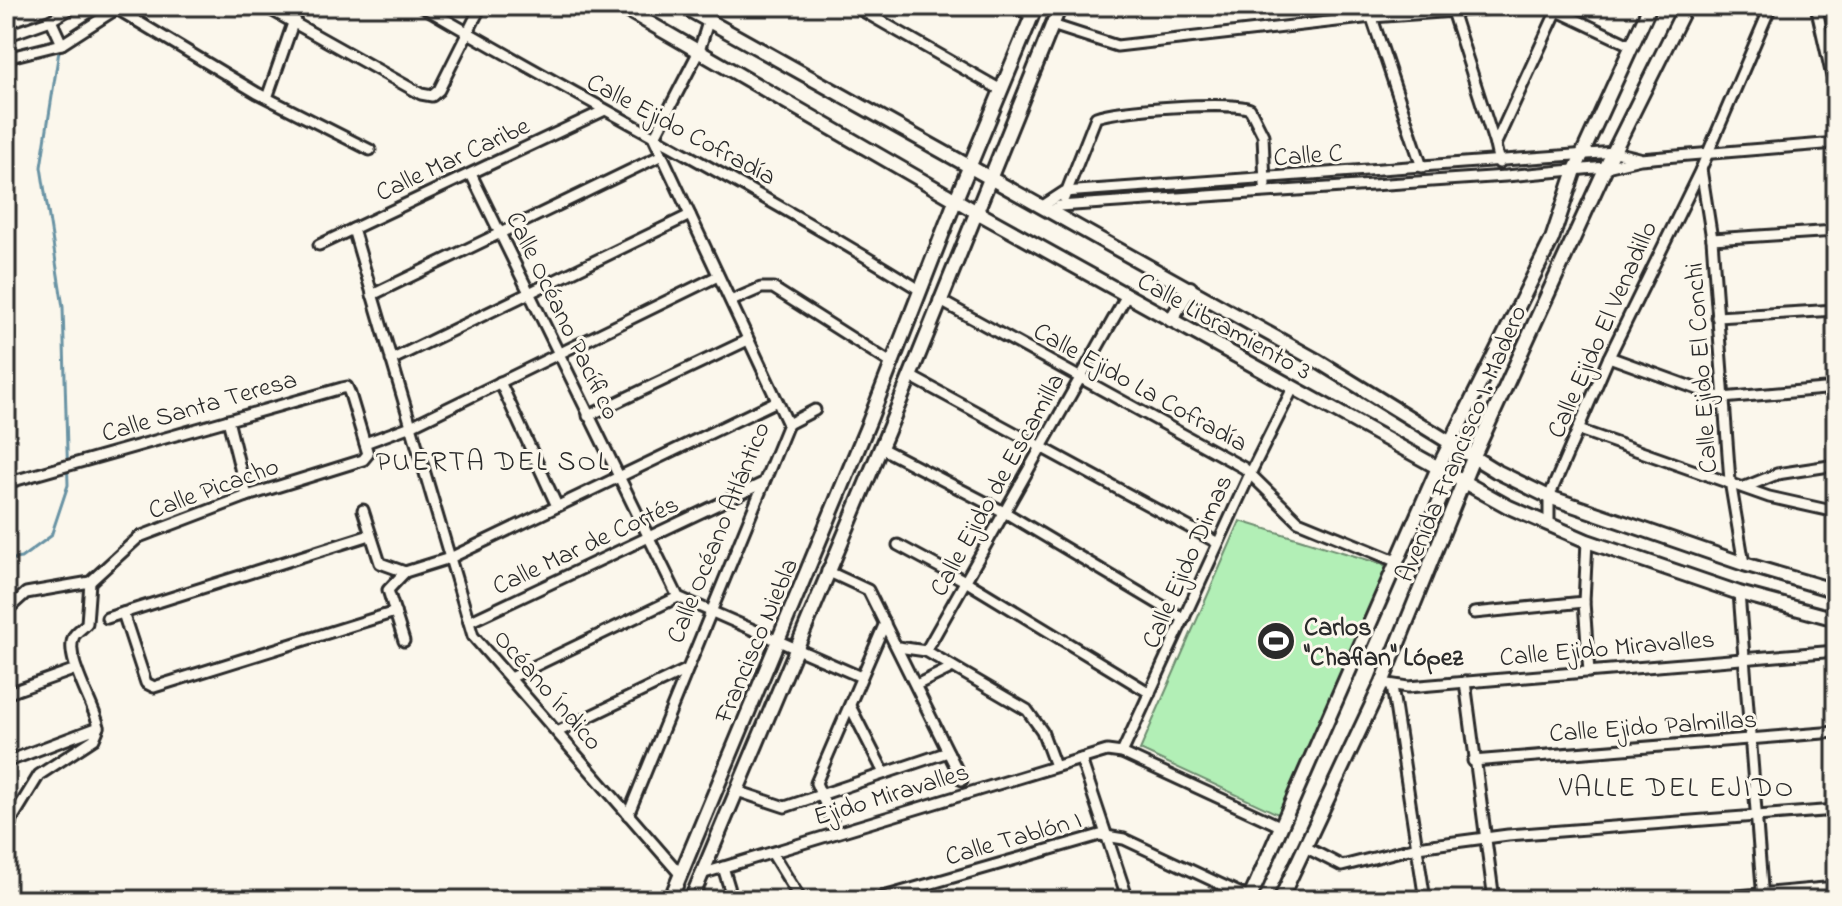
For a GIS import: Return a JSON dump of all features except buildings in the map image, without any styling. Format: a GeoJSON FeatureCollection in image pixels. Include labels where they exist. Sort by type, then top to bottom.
{"type":"FeatureCollection","features":[{"type":"Feature","properties":{"kind":"street"},"geometry":{"type":"LineString","coordinates":[[6,36],[51,20],[75,6]]}},
{"type":"Feature","properties":{"kind":"street"},"geometry":{"type":"LineString","coordinates":[[264,6],[421,94],[432,96],[439,90],[481,6]]}},
{"type":"Feature","properties":{"kind":"street"},"geometry":{"type":"LineString","coordinates":[[268,95],[299,6]]}},
{"type":"Feature","properties":{"kind":"street","name":"Calle Ejido Cofradía"},"geometry":{"type":"LineString","coordinates":[[422,6],[603,111],[793,213],[920,290]]}},
{"type":"Feature","properties":{"kind":"street","name":"Calle Libramiento 3"},"geometry":{"type":"LineString","coordinates":[[620,6],[975,211],[1462,483],[1587,541],[1739,593],[1836,619]]}},
{"type":"Feature","properties":{"kind":"street","name":"Calle Libramiento 3"},"geometry":{"type":"LineString","coordinates":[[682,6],[990,180],[1052,208],[1316,360],[1473,458],[1549,497],[1744,564],[1836,591]]}},
{"type":"Feature","properties":{"kind":"street"},"geometry":{"type":"LineString","coordinates":[[654,138],[699,51],[713,6]]}},
{"type":"Feature","properties":{"kind":"street"},"geometry":{"type":"LineString","coordinates":[[854,6],[1001,90]]}},
{"type":"Feature","properties":{"kind":"street"},"geometry":{"type":"LineString","coordinates":[[1013,6],[1034,11]]}},
{"type":"Feature","properties":{"kind":"street","name":"Francisco Niebla"},"geometry":{"type":"LineString","coordinates":[[701,874],[881,448],[1060,6]]}},
{"type":"Feature","properties":{"kind":"street"},"geometry":{"type":"LineString","coordinates":[[1368,6],[1422,167]]}},
{"type":"Feature","properties":{"kind":"street"},"geometry":{"type":"LineString","coordinates":[[1052,25],[1117,46],[1452,8],[1524,6]]}},
{"type":"Feature","properties":{"kind":"street"},"geometry":{"type":"LineString","coordinates":[[1547,6],[1558,8],[1632,46]]}},
{"type":"Feature","properties":{"kind":"street","name":"Avenida Francisco I. Madero"},"geometry":{"type":"LineString","coordinates":[[1249,899],[1437,470],[1552,239],[1575,170],[1650,6]]}},
{"type":"Feature","properties":{"kind":"street","name":"Avenida Francisco I. Madero"},"geometry":{"type":"LineString","coordinates":[[1280,900],[1387,684],[1473,458],[1606,167],[1686,6]]}},
{"type":"Feature","properties":{"kind":"street","name":"Calle Ejido El Venadillo"},"geometry":{"type":"LineString","coordinates":[[1549,525],[1549,497],[1609,357],[1701,169],[1771,6]]}},
{"type":"Feature","properties":{"kind":"street"},"geometry":{"type":"LineString","coordinates":[[1816,6],[1836,94]]}},
{"type":"Feature","properties":{"kind":"street"},"geometry":{"type":"LineString","coordinates":[[6,58],[62,44],[116,8],[257,93],[268,95],[370,150]]}},
{"type":"Feature","properties":{"kind":"street"},"geometry":{"type":"LineString","coordinates":[[1452,8],[1499,163]]}},
{"type":"Feature","properties":{"kind":"street"},"geometry":{"type":"LineString","coordinates":[[1495,145],[1558,8]]}},
{"type":"Feature","properties":{"kind":"street","name":"Francisco Niebla"},"geometry":{"type":"LineString","coordinates":[[680,874],[779,643],[1034,11]]}},
{"type":"Feature","properties":{"kind":"street"},"geometry":{"type":"LineString","coordinates":[[51,20],[62,44]]}},
{"type":"Feature","properties":{"kind":"street"},"geometry":{"type":"LineString","coordinates":[[1052,208],[1064,192],[1096,117],[1201,107],[1240,106],[1250,109],[1263,135],[1265,184]]}},
{"type":"Feature","properties":{"kind":"street","name":"Calle Mar Caribe"},"geometry":{"type":"LineString","coordinates":[[319,245],[603,111]]}},
{"type":"Feature","properties":{"kind":"street","name":"Calle Océano Atlántico"},"geometry":{"type":"LineString","coordinates":[[628,815],[788,424],[654,138]]}},
{"type":"Feature","properties":{"kind":"street"},"geometry":{"type":"LineString","coordinates":[[1615,152],[1640,159],[1836,143]]}},
{"type":"Feature","properties":{"kind":"street","name":"Calle C"},"geometry":{"type":"LineString","coordinates":[[1052,208],[1422,167],[1582,157],[1615,152]]}},
{"type":"Feature","properties":{"kind":"street"},"geometry":{"type":"LineString","coordinates":[[372,295],[662,155]]}},
{"type":"Feature","properties":{"kind":"street","name":"Calle C"},"geometry":{"type":"LineString","coordinates":[[1052,208],[1064,192],[1395,182],[1575,170],[1640,159]]}},
{"type":"Feature","properties":{"kind":"street","name":"Calle Ejido El Conchi"},"geometry":{"type":"LineString","coordinates":[[1701,169],[1712,239],[1730,481],[1744,564]]}},
{"type":"Feature","properties":{"kind":"street"},"geometry":{"type":"LineString","coordinates":[[1392,170],[1395,182]]}},
{"type":"Feature","properties":{"kind":"street","name":"Calle Océano Pacífico"},"geometry":{"type":"LineString","coordinates":[[471,174],[678,597]]}},
{"type":"Feature","properties":{"kind":"street"},"geometry":{"type":"LineString","coordinates":[[391,360],[690,215]]}},
{"type":"Feature","properties":{"kind":"street","name":"Océano Índico"},"geometry":{"type":"LineString","coordinates":[[353,229],[473,636],[680,874]]}},
{"type":"Feature","properties":{"kind":"street"},"geometry":{"type":"LineString","coordinates":[[1712,239],[1836,231]]}},
{"type":"Feature","properties":{"kind":"street"},"geometry":{"type":"LineString","coordinates":[[365,443],[411,426],[718,276]]}},
{"type":"Feature","properties":{"kind":"street"},"geometry":{"type":"LineString","coordinates":[[731,301],[761,288],[773,288],[891,363]]}},
{"type":"Feature","properties":{"kind":"street"},"geometry":{"type":"LineString","coordinates":[[1171,320],[1190,288]]}},
{"type":"Feature","properties":{"kind":"street","name":"Calle Ejido de Escamilla"},"geometry":{"type":"LineString","coordinates":[[926,651],[1127,295]]}},
{"type":"Feature","properties":{"kind":"street","name":"Calle Ejido La Cofradía"},"geometry":{"type":"LineString","coordinates":[[939,300],[1250,474],[1289,515],[1398,562]]}},
{"type":"Feature","properties":{"kind":"street"},"geometry":{"type":"LineString","coordinates":[[1717,317],[1836,310]]}},
{"type":"Feature","properties":{"kind":"street"},"geometry":{"type":"LineString","coordinates":[[588,416],[748,340]]}},
{"type":"Feature","properties":{"kind":"street"},"geometry":{"type":"LineString","coordinates":[[1609,357],[1722,398],[1836,388]]}},
{"type":"Feature","properties":{"kind":"street"},"geometry":{"type":"LineString","coordinates":[[910,376],[1218,543]]}},
{"type":"Feature","properties":{"kind":"street"},"geometry":{"type":"LineString","coordinates":[[500,382],[557,506]]}},
{"type":"Feature","properties":{"kind":"street","name":"Calle Santa Teresa"},"geometry":{"type":"LineString","coordinates":[[6,483],[347,387],[365,443]]}},
{"type":"Feature","properties":{"kind":"street","name":"Calle Ejido Dimas"},"geometry":{"type":"LineString","coordinates":[[1122,753],[1250,474],[1293,388]]}},
{"type":"Feature","properties":{"kind":"street"},"geometry":{"type":"LineString","coordinates":[[404,641],[388,590],[405,572],[450,558],[777,401]]}},
{"type":"Feature","properties":{"kind":"street"},"geometry":{"type":"LineString","coordinates":[[788,424],[815,410]]}},
{"type":"Feature","properties":{"kind":"street"},"geometry":{"type":"LineString","coordinates":[[228,420],[247,496]]}},
{"type":"Feature","properties":{"kind":"street"},"geometry":{"type":"LineString","coordinates":[[1579,430],[1745,487],[1836,512]]}},
{"type":"Feature","properties":{"kind":"street","name":"Calle Picacho"},"geometry":{"type":"LineString","coordinates":[[90,582],[139,537],[247,496],[363,460],[368,454],[365,443]]}},
{"type":"Feature","properties":{"kind":"street"},"geometry":{"type":"LineString","coordinates":[[881,448],[1006,513],[1184,619]]}},
{"type":"Feature","properties":{"kind":"street"},"geometry":{"type":"LineString","coordinates":[[1745,487],[1777,474],[1836,465]]}},
{"type":"Feature","properties":{"kind":"street","name":"Calle Mar de Cortés"},"geometry":{"type":"LineString","coordinates":[[469,622],[763,483]]}},
{"type":"Feature","properties":{"kind":"street"},"geometry":{"type":"LineString","coordinates":[[363,510],[380,563],[405,572]]}},
{"type":"Feature","properties":{"kind":"street"},"geometry":{"type":"LineString","coordinates":[[107,618],[370,535]]}},
{"type":"Feature","properties":{"kind":"street"},"geometry":{"type":"LineString","coordinates":[[1587,541],[1584,602],[1589,672]]}},
{"type":"Feature","properties":{"kind":"street"},"geometry":{"type":"LineString","coordinates":[[898,545],[967,582],[1150,693]]}},
{"type":"Feature","properties":{"kind":"street"},"geometry":{"type":"LineString","coordinates":[[827,571],[868,590],[962,780]]}},
{"type":"Feature","properties":{"kind":"street"},"geometry":{"type":"LineString","coordinates":[[6,611],[26,593],[90,582],[87,623],[74,636],[72,643],[76,669],[99,727],[94,739],[39,775],[6,829]]}},
{"type":"Feature","properties":{"kind":"street"},"geometry":{"type":"LineString","coordinates":[[1739,593],[1748,740],[1763,897]]}},
{"type":"Feature","properties":{"kind":"street"},"geometry":{"type":"LineString","coordinates":[[510,678],[678,597],[709,614],[861,677]]}},
{"type":"Feature","properties":{"kind":"street"},"geometry":{"type":"LineString","coordinates":[[1474,613],[1584,602]]}},
{"type":"Feature","properties":{"kind":"street"},"geometry":{"type":"LineString","coordinates":[[123,613],[146,683],[154,687],[395,612]]}},
{"type":"Feature","properties":{"kind":"street"},"geometry":{"type":"LineString","coordinates":[[832,820],[816,783],[885,623]]}},
{"type":"Feature","properties":{"kind":"street"},"geometry":{"type":"LineString","coordinates":[[898,647],[926,651],[1027,710],[1042,731],[1055,766]]}},
{"type":"Feature","properties":{"kind":"street","name":"Calle Ejido Miravalles"},"geometry":{"type":"LineString","coordinates":[[1387,684],[1465,682],[1836,651]]}},
{"type":"Feature","properties":{"kind":"street"},"geometry":{"type":"LineString","coordinates":[[916,685],[953,667]]}},
{"type":"Feature","properties":{"kind":"street"},"geometry":{"type":"LineString","coordinates":[[6,694],[76,669]]}},
{"type":"Feature","properties":{"kind":"street"},"geometry":{"type":"LineString","coordinates":[[557,732],[686,670]]}},
{"type":"Feature","properties":{"kind":"street"},"geometry":{"type":"LineString","coordinates":[[1465,682],[1473,761],[1494,900]]}},
{"type":"Feature","properties":{"kind":"street"},"geometry":{"type":"LineString","coordinates":[[1387,684],[1425,900]]}},
{"type":"Feature","properties":{"kind":"street"},"geometry":{"type":"LineString","coordinates":[[850,706],[884,773]]}},
{"type":"Feature","properties":{"kind":"street"},"geometry":{"type":"LineString","coordinates":[[6,762],[99,727]]}},
{"type":"Feature","properties":{"kind":"street","name":"Calle Ejido Palmillas"},"geometry":{"type":"LineString","coordinates":[[1473,761],[1836,732]]}},
{"type":"Feature","properties":{"kind":"street","name":"Ejido Miravalles"},"geometry":{"type":"LineString","coordinates":[[701,874],[1107,751],[1122,753]]}},
{"type":"Feature","properties":{"kind":"street"},"geometry":{"type":"LineString","coordinates":[[737,791],[785,807],[948,752]]}},
{"type":"Feature","properties":{"kind":"street"},"geometry":{"type":"LineString","coordinates":[[1122,753],[1280,826]]}},
{"type":"Feature","properties":{"kind":"street"},"geometry":{"type":"LineString","coordinates":[[1081,759],[1128,900]]}},
{"type":"Feature","properties":{"kind":"street"},"geometry":{"type":"LineString","coordinates":[[1305,847],[1342,866],[1417,847],[1485,838],[1836,810]]}},
{"type":"Feature","properties":{"kind":"street","name":"Calle Tablón I"},"geometry":{"type":"LineString","coordinates":[[873,900],[1107,835],[1124,839],[1249,899]]}},
{"type":"Feature","properties":{"kind":"street"},"geometry":{"type":"LineString","coordinates":[[772,853],[801,900]]}},
{"type":"Feature","properties":{"kind":"street"},"geometry":{"type":"LineString","coordinates":[[723,867],[733,900]]}},
{"type":"Feature","properties":{"kind":"street"},"geometry":{"type":"LineString","coordinates":[[671,897],[680,874]]}},
{"type":"Feature","properties":{"kind":"street"},"geometry":{"type":"LineString","coordinates":[[691,900],[701,874]]}},
{"type":"Feature","properties":{"kind":"street"},"geometry":{"type":"LineString","coordinates":[[1694,900],[1763,897],[1836,887]]}},
{"type":"Feature","properties":{"kind":"green space"},"geometry":{"type":"Polygon","coordinates":[[[1240,521],[1391,567],[1280,815],[1140,750],[1240,521]]]}},
{"type":"Feature","properties":{"kind":"waterway"},"geometry":{"type":"LineString","coordinates":[[6,560],[21,558],[51,536],[68,485],[63,307],[41,167],[59,51]]}},
{"type":"Feature","properties":{"kind":"place","name":"Carlos \"Chaflan\" López"},"geometry":{"type":"Point","coordinates":[1276,641]}},
{"type":"Feature","properties":{"kind":"district","name":"PUERTA DEL SOL"},"geometry":{"type":"Point","coordinates":[493,460]}},
{"type":"Feature","properties":{"kind":"district","name":"VALLE DEL EJIDO"},"geometry":{"type":"Point","coordinates":[1677,786]}}]}
